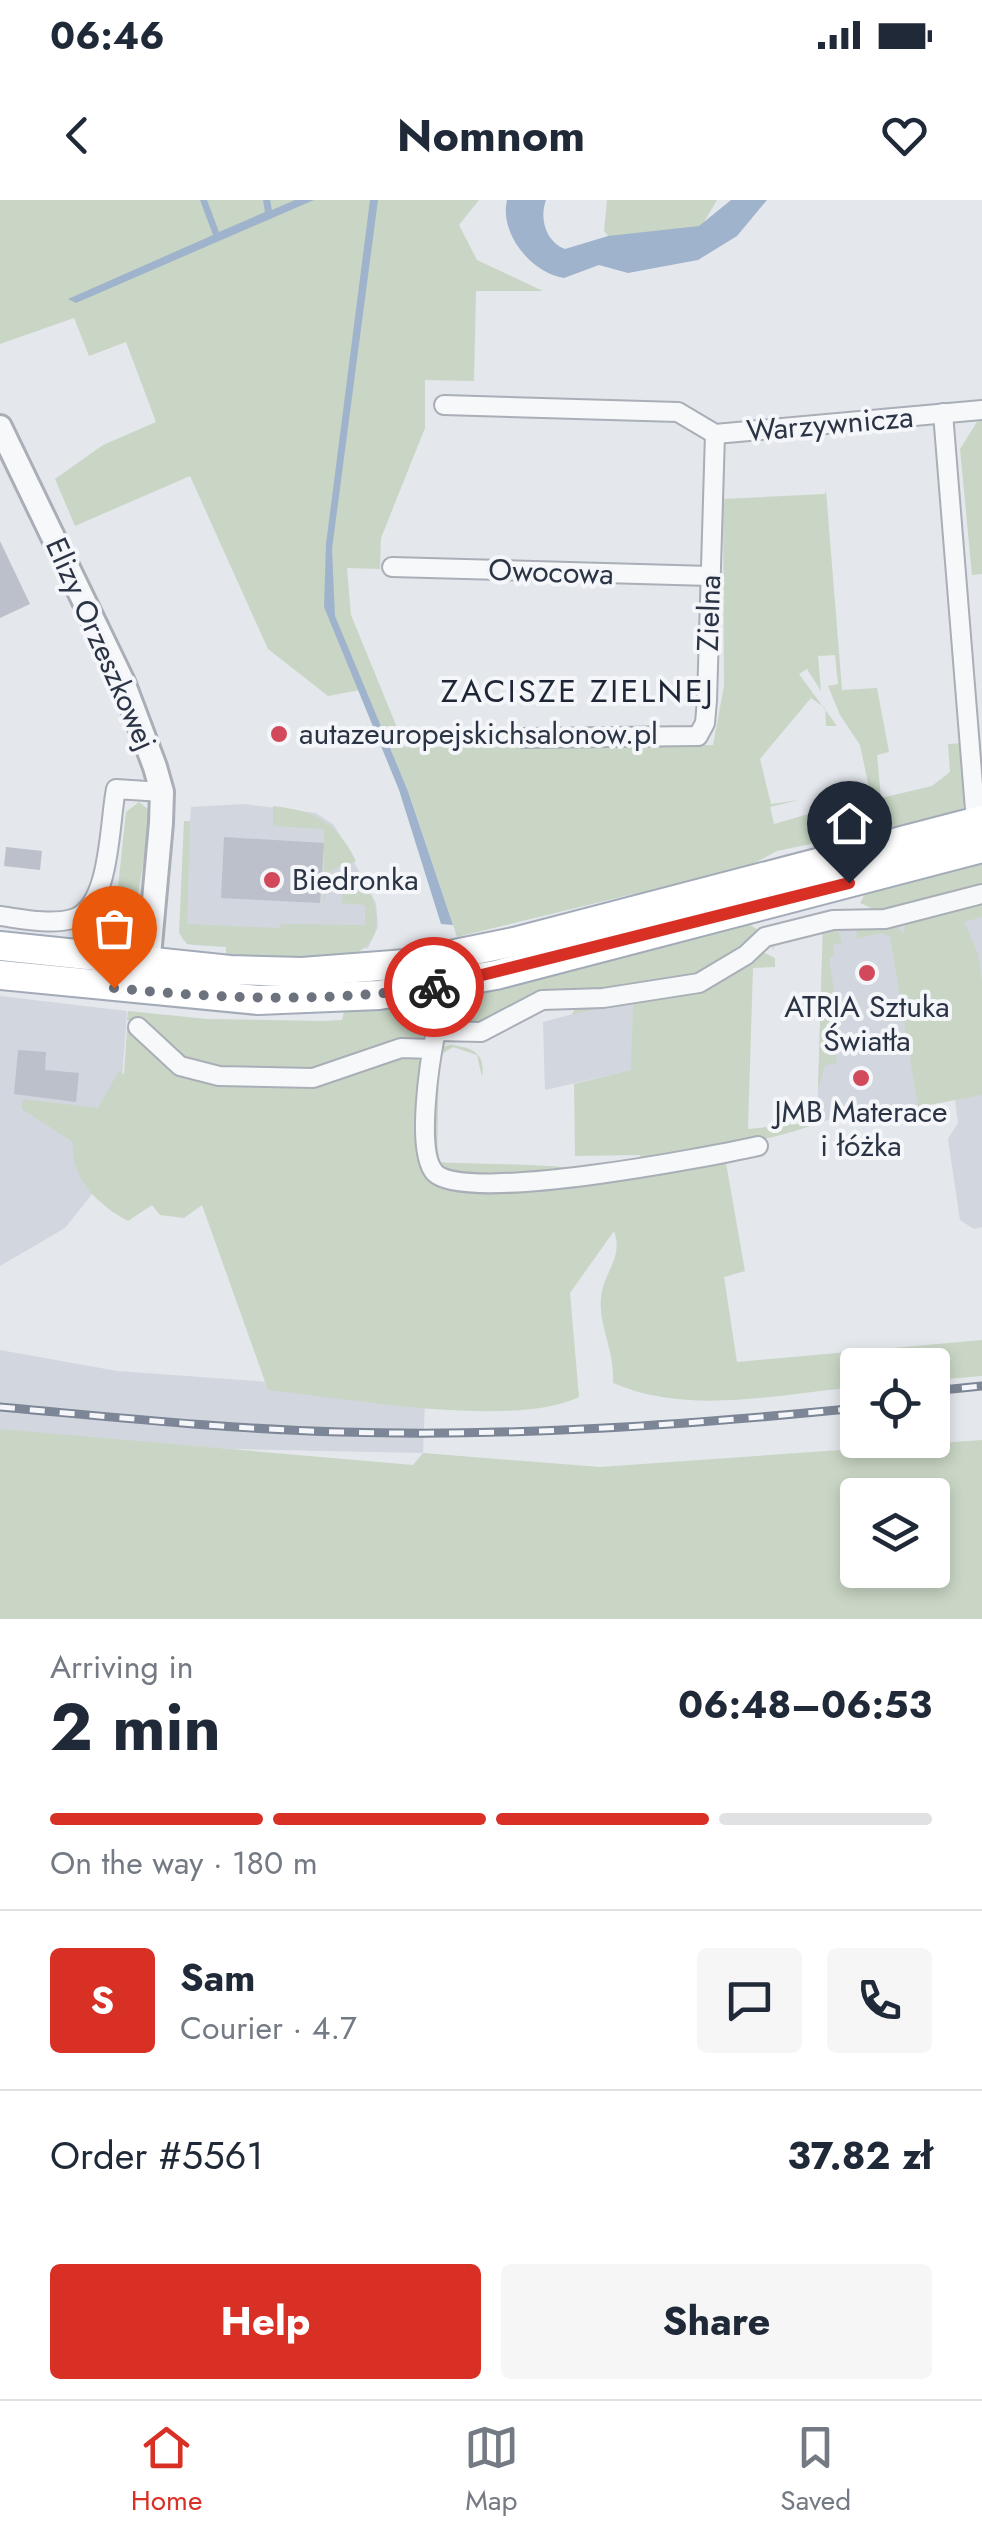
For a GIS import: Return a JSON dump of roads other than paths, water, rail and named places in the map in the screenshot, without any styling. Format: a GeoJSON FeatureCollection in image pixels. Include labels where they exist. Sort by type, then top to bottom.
{"type":"FeatureCollection","features":[{"type":"Feature","properties":{"kind":"main road"},"geometry":{"type":"LineString","coordinates":[[0,946],[149,962],[302,972],[368,968],[457,955],[980,830]]}},
{"type":"Feature","properties":{"kind":"main road"},"geometry":{"type":"LineString","coordinates":[[0,975],[145,991],[308,1000],[448,985],[980,830]]}},
{"type":"Feature","properties":{"kind":"street","name":"Warzywnicza"},"geometry":{"type":"LineString","coordinates":[[444,405],[678,412],[715,434],[982,410]]}},
{"type":"Feature","properties":{"kind":"street"},"geometry":{"type":"LineString","coordinates":[[943,414],[980,830]]}},
{"type":"Feature","properties":{"kind":"street","name":"Elizy Orzeszkowej"},"geometry":{"type":"LineString","coordinates":[[0,427],[141,722],[162,792],[145,991]]}},
{"type":"Feature","properties":{"kind":"street","name":"Zielna"},"geometry":{"type":"LineString","coordinates":[[524,738],[698,736],[705,723],[715,434]]}},
{"type":"Feature","properties":{"kind":"street","name":"Owocowa"},"geometry":{"type":"LineString","coordinates":[[392,567],[710,576]]}},
{"type":"Feature","properties":{"kind":"street"},"geometry":{"type":"LineString","coordinates":[[0,916],[55,921],[75,919],[87,911],[98,897],[104,876],[116,789],[162,792]]}},
{"type":"Feature","properties":{"kind":"street"},"geometry":{"type":"LineString","coordinates":[[758,1146],[654,1169],[487,1184],[449,1182],[434,1172],[426,1155],[436,1031],[481,1032],[542,1000],[602,998],[699,983],[746,956],[764,937],[802,926],[885,919],[982,894]]}},
{"type":"Feature","properties":{"kind":"street"},"geometry":{"type":"LineString","coordinates":[[138,1026],[180,1066],[234,1078],[313,1078],[402,1048],[432,1049]]}},
{"type":"Feature","properties":{"kind":"water"},"geometry":{"type":"Polygon","coordinates":[[[200,200],[207,200],[219,232],[265,212],[263,200],[270,200],[272,210],[295,200],[314,200],[76,303],[68,299],[213,235],[200,200]]]}},
{"type":"Feature","properties":{"kind":"water"},"geometry":{"type":"Polygon","coordinates":[[[370,200],[378,200],[332,549],[335,616],[408,791],[453,925],[441,924],[399,790],[324,607],[326,544],[370,200]]]}},
{"type":"Feature","properties":{"kind":"water"},"geometry":{"type":"Polygon","coordinates":[[[507,200],[546,200],[546,229],[553,241],[565,249],[608,236],[699,226],[731,200],[767,200],[737,236],[698,260],[628,273],[599,265],[564,278],[540,268],[520,249],[508,225],[507,200]]]}},
{"type":"Feature","properties":{"kind":"railway"},"geometry":{"type":"LineString","coordinates":[[950,1389],[982,1386]]}},
{"type":"Feature","properties":{"kind":"railway"},"geometry":{"type":"LineString","coordinates":[[0,1407],[256,1428],[406,1433],[600,1428],[840,1410]]}},
{"type":"Feature","properties":{"kind":"place","name":"autazeuropejskichsalonow.pl"},"geometry":{"type":"Point","coordinates":[279,734]}},
{"type":"Feature","properties":{"kind":"place","name":"Biedronka"},"geometry":{"type":"Point","coordinates":[272,880]}},
{"type":"Feature","properties":{"kind":"place","name":"ATRIA Sztuka Światła"},"geometry":{"type":"Point","coordinates":[867,973]}},
{"type":"Feature","properties":{"kind":"place","name":"JMB Materace i łóżka"},"geometry":{"type":"Point","coordinates":[861,1078]}},
{"type":"Feature","properties":{"kind":"district","name":"ZACISZE ZIELNEJ"},"geometry":{"type":"Point","coordinates":[578,691]}}]}
